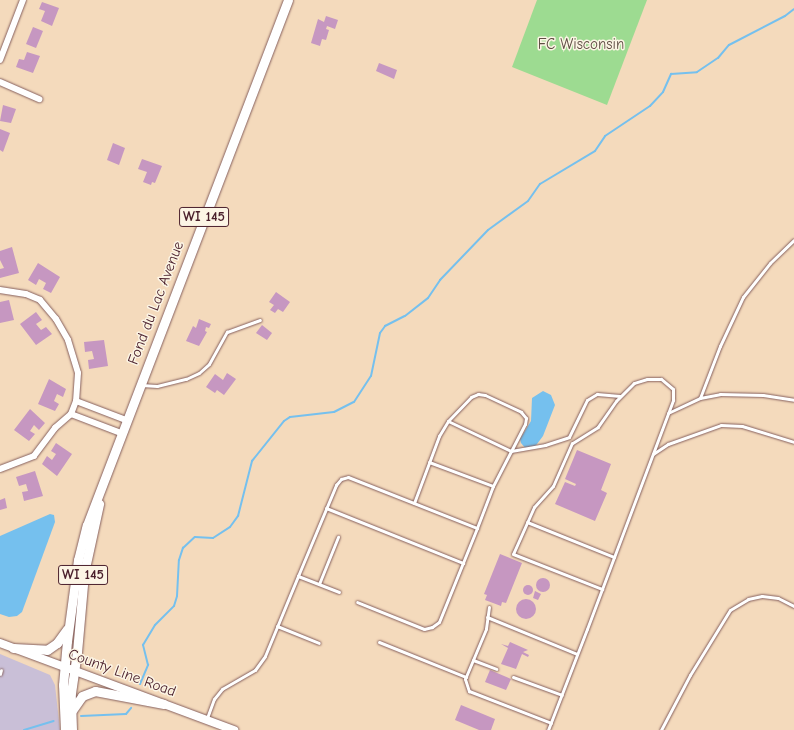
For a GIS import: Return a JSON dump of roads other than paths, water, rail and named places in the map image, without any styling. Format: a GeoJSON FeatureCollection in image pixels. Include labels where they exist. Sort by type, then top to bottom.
{"type":"FeatureCollection","features":[{"type":"Feature","properties":{"kind":"main road","name":"Fond du Lac Avenue"},"geometry":{"type":"LineString","coordinates":[[64,730],[64,667],[68,628],[81,548],[91,512],[288,0]]}},
{"type":"Feature","properties":{"kind":"main road","name":"Fond du Lac Avenue"},"geometry":{"type":"LineString","coordinates":[[72,730],[70,712],[84,573],[104,481]]}},
{"type":"Feature","properties":{"kind":"main road"},"geometry":{"type":"LineString","coordinates":[[13,648],[46,650],[57,643],[68,628]]}},
{"type":"Feature","properties":{"kind":"main road"},"geometry":{"type":"LineString","coordinates":[[70,712],[82,696],[95,691],[164,704]]}},
{"type":"Feature","properties":{"kind":"street"},"geometry":{"type":"LineString","coordinates":[[0,60],[23,0]]}},
{"type":"Feature","properties":{"kind":"street"},"geometry":{"type":"LineString","coordinates":[[0,82],[39,99]]}},
{"type":"Feature","properties":{"kind":"street"},"geometry":{"type":"LineString","coordinates":[[0,290],[26,294],[40,300],[56,319],[68,340],[78,373],[76,402],[71,414],[55,428],[34,456],[0,469]]}},
{"type":"Feature","properties":{"kind":"street"},"geometry":{"type":"LineString","coordinates":[[76,402],[126,420]]}},
{"type":"Feature","properties":{"kind":"street"},"geometry":{"type":"LineString","coordinates":[[71,414],[121,433]]}},
{"type":"Feature","properties":{"kind":"street","name":"County Line Road"},"geometry":{"type":"LineString","coordinates":[[0,643],[234,730]]}},
{"type":"Feature","properties":{"kind":"lane"},"geometry":{"type":"LineString","coordinates":[[700,398],[720,346],[743,298],[770,263],[794,240]]}},
{"type":"Feature","properties":{"kind":"lane"},"geometry":{"type":"LineString","coordinates":[[139,385],[157,386],[186,379],[199,373],[209,364],[227,332],[260,320]]}},
{"type":"Feature","properties":{"kind":"lane"},"geometry":{"type":"LineString","coordinates":[[548,730],[578,654],[668,413],[674,394],[670,384],[657,378],[640,381],[620,396],[598,427],[572,443],[553,486],[534,507],[513,554],[602,589]]}},
{"type":"Feature","properties":{"kind":"lane"},"geometry":{"type":"LineString","coordinates":[[358,602],[424,629],[432,627],[439,622],[493,486],[525,424],[526,418],[521,412],[478,394],[471,397],[448,421],[414,503]]}},
{"type":"Feature","properties":{"kind":"lane"},"geometry":{"type":"LineString","coordinates":[[448,421],[511,451],[545,445],[569,437],[587,400],[597,394],[620,396]]}},
{"type":"Feature","properties":{"kind":"lane"},"geometry":{"type":"LineString","coordinates":[[668,413],[700,398],[720,394],[763,395],[794,400]]}},
{"type":"Feature","properties":{"kind":"lane"},"geometry":{"type":"LineString","coordinates":[[652,454],[668,444],[722,425],[742,426],[794,442]]}},
{"type":"Feature","properties":{"kind":"lane"},"geometry":{"type":"LineString","coordinates":[[430,462],[493,486]]}},
{"type":"Feature","properties":{"kind":"lane"},"geometry":{"type":"LineString","coordinates":[[206,720],[214,699],[222,689],[255,670],[265,656],[326,508],[336,485],[341,479],[348,477],[477,528]]}},
{"type":"Feature","properties":{"kind":"lane"},"geometry":{"type":"LineString","coordinates":[[326,508],[463,563]]}},
{"type":"Feature","properties":{"kind":"lane"},"geometry":{"type":"LineString","coordinates":[[527,522],[614,557]]}},
{"type":"Feature","properties":{"kind":"lane"},"geometry":{"type":"LineString","coordinates":[[319,584],[338,537]]}},
{"type":"Feature","properties":{"kind":"lane"},"geometry":{"type":"LineString","coordinates":[[298,576],[339,592]]}},
{"type":"Feature","properties":{"kind":"lane"},"geometry":{"type":"LineString","coordinates":[[661,730],[690,675],[730,610],[748,599],[762,596],[778,598],[794,606]]}},
{"type":"Feature","properties":{"kind":"lane"},"geometry":{"type":"LineString","coordinates":[[490,607],[486,629],[466,677],[465,684],[468,691],[475,695],[551,723]]}},
{"type":"Feature","properties":{"kind":"lane"},"geometry":{"type":"LineString","coordinates":[[487,617],[578,654]]}},
{"type":"Feature","properties":{"kind":"lane"},"geometry":{"type":"LineString","coordinates":[[278,626],[319,642]]}},
{"type":"Feature","properties":{"kind":"lane"},"geometry":{"type":"LineString","coordinates":[[379,642],[466,677]]}},
{"type":"Feature","properties":{"kind":"lane"},"geometry":{"type":"LineString","coordinates":[[473,660],[496,669]]}},
{"type":"Feature","properties":{"kind":"lane"},"geometry":{"type":"LineString","coordinates":[[513,677],[562,695]]}},
{"type":"Feature","properties":{"kind":"water"},"geometry":{"type":"Polygon","coordinates":[[[543,391],[551,395],[555,405],[543,436],[534,448],[527,450],[521,443],[520,439],[531,421],[532,398],[543,391]]]}},
{"type":"Feature","properties":{"kind":"water"},"geometry":{"type":"Polygon","coordinates":[[[50,514],[54,515],[55,522],[22,612],[17,616],[9,617],[0,614],[0,536],[50,514]]]}},
{"type":"Feature","properties":{"kind":"waterway"},"geometry":{"type":"LineString","coordinates":[[140,684],[148,665],[143,645],[155,625],[174,606],[177,596],[179,560],[183,548],[195,537],[213,538],[230,527],[238,516],[252,461],[284,421],[290,417],[334,412],[354,402],[371,376],[380,333],[385,326],[405,316],[428,298],[440,280],[488,230],[528,201],[540,184],[595,151],[605,136],[650,106],[663,92],[671,74],[697,72],[718,58],[729,45],[785,16],[794,9]]}},
{"type":"Feature","properties":{"kind":"waterway"},"geometry":{"type":"LineString","coordinates":[[81,716],[126,714],[131,708]]}},
{"type":"Feature","properties":{"kind":"waterway"},"geometry":{"type":"LineString","coordinates":[[24,730],[54,721]]}},
{"type":"Feature","properties":{"kind":"park label","name":"FC Wisconsin"},"geometry":{"type":"Point","coordinates":[581,45]}}]}
